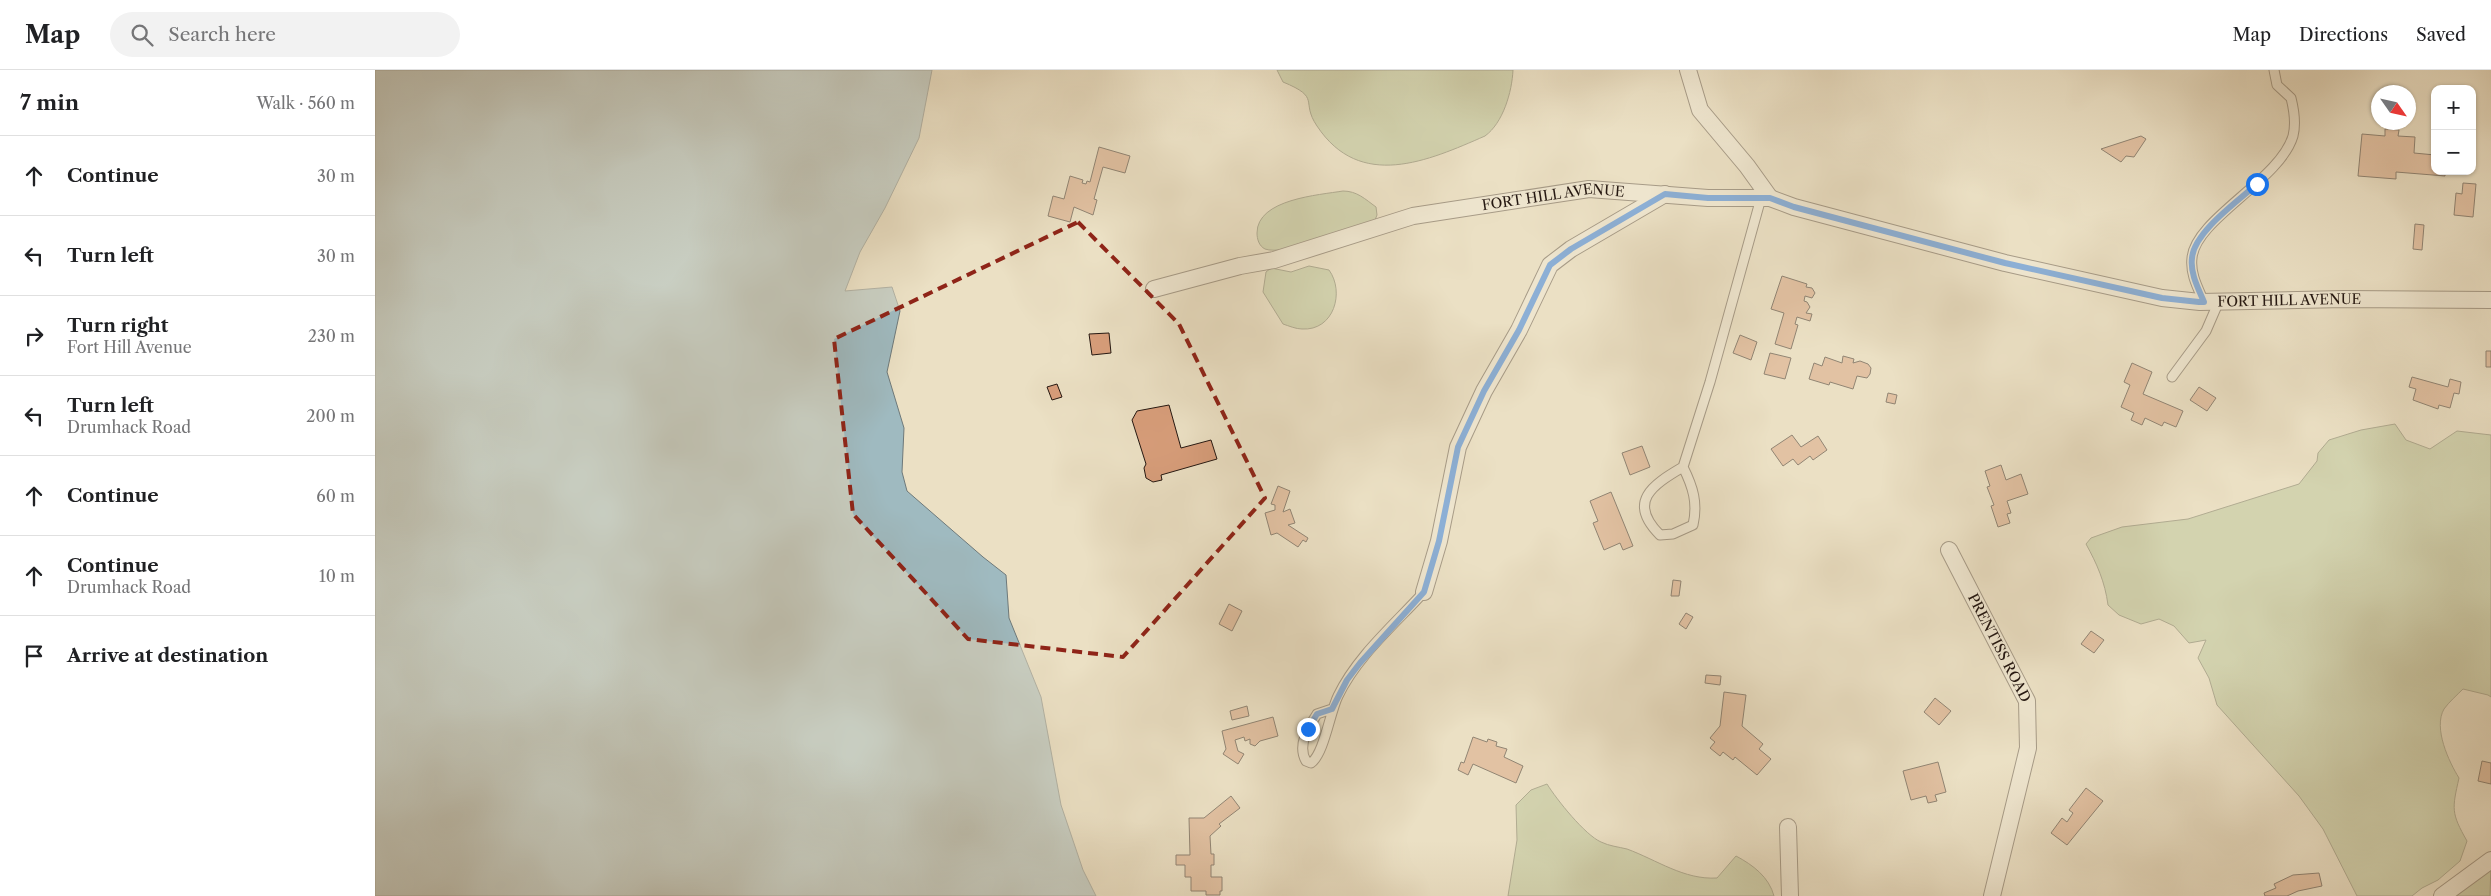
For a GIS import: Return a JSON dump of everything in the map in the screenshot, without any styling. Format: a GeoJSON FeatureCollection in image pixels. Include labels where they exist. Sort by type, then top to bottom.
{"type":"FeatureCollection","features":[{"type":"Feature","properties":{"kind":"street"},"geometry":{"type":"LineString","coordinates":[[1688,70],[1700,110],[1747,166],[1765,198]]}},
{"type":"Feature","properties":{"kind":"street","name":"FORT HILL AVENUE"},"geometry":{"type":"LineString","coordinates":[[1154,289],[1240,266],[1274,260],[1413,216],[1589,189],[1708,198],[1765,198],[2005,263],[2162,298],[2211,302],[2344,299],[2491,300]]}},
{"type":"Feature","properties":{"kind":"street"},"geometry":{"type":"LineString","coordinates":[[1424,592],[1439,541],[1458,447],[1484,391],[1519,330],[1550,265],[1571,249],[1665,194]]}},
{"type":"Feature","properties":{"kind":"street","name":"PRENTISS ROAD"},"geometry":{"type":"LineString","coordinates":[[1949,550],[2027,701],[2028,748],[1992,896]]}},
{"type":"Feature","properties":{"kind":"street"},"geometry":{"type":"LineString","coordinates":[[1788,827],[1790,896]]}},
{"type":"Feature","properties":{"kind":"street"},"geometry":{"type":"LineString","coordinates":[[2441,896],[2491,860]]}},
{"type":"Feature","properties":{"kind":"lane"},"geometry":{"type":"LineString","coordinates":[[2172,377],[2206,331],[2211,302],[2193,276],[2191,257],[2197,240],[2257,184],[2282,155],[2293,136],[2294,114],[2291,98],[2277,85],[2274,70]]}},
{"type":"Feature","properties":{"kind":"lane"},"geometry":{"type":"LineString","coordinates":[[1683,467],[1691,482],[1697,507],[1693,525],[1673,534],[1660,535],[1647,522],[1644,504],[1652,487],[1683,467],[1765,198]]}},
{"type":"Feature","properties":{"kind":"lane"},"geometry":{"type":"LineString","coordinates":[[1332,709],[1317,714],[1308,729],[1302,746],[1302,754],[1306,762],[1315,760],[1319,753],[1332,709],[1343,687],[1360,663],[1424,592]]}},
{"type":"Feature","properties":{"kind":"highlighted area"},"geometry":{"type":"Polygon","coordinates":[[[1078,222],[1179,324],[1265,498],[1123,657],[968,639],[853,514],[834,339],[1078,222]]]}},
{"type":"Feature","properties":{"kind":"green space"},"geometry":{"type":"Polygon","coordinates":[[[1277,70],[1513,70],[1511,88],[1502,115],[1485,136],[1441,154],[1396,165],[1374,164],[1353,158],[1334,146],[1312,118],[1306,96],[1295,87],[1283,82],[1277,70]]]}},
{"type":"Feature","properties":{"kind":"green space"},"geometry":{"type":"Polygon","coordinates":[[[1343,191],[1357,194],[1376,207],[1377,215],[1373,225],[1318,242],[1287,249],[1265,249],[1260,244],[1257,233],[1260,222],[1267,213],[1291,201],[1343,191]]]}},
{"type":"Feature","properties":{"kind":"green space"},"geometry":{"type":"Polygon","coordinates":[[[1309,266],[1329,270],[1334,279],[1336,289],[1334,308],[1322,324],[1313,328],[1302,329],[1283,324],[1263,292],[1266,272],[1271,268],[1291,272],[1309,266]]]}},
{"type":"Feature","properties":{"kind":"green space"},"geometry":{"type":"Polygon","coordinates":[[[2395,424],[2406,440],[2430,449],[2457,431],[2491,435],[2491,697],[2463,689],[2446,706],[2441,717],[2441,735],[2451,763],[2459,778],[2454,811],[2467,841],[2460,861],[2438,880],[2422,888],[2412,896],[2357,896],[2323,829],[2299,796],[2217,705],[2209,678],[2198,658],[2206,640],[2189,643],[2174,626],[2159,619],[2141,624],[2119,615],[2108,605],[2100,573],[2086,544],[2091,538],[2122,527],[2188,519],[2299,484],[2317,461],[2318,453],[2329,440],[2361,430],[2395,424]]]}},
{"type":"Feature","properties":{"kind":"green space"},"geometry":{"type":"Polygon","coordinates":[[[1547,784],[1564,808],[1587,832],[1601,842],[1638,853],[1682,873],[1705,878],[1717,878],[1736,856],[1760,872],[1772,889],[1774,896],[1508,896],[1517,840],[1516,805],[1531,790],[1547,784]]]}},
{"type":"Feature","properties":{"kind":"green space"},"geometry":{"type":"Polygon","coordinates":[[[2491,861],[2490,896],[2444,896],[2491,861]]]}},
{"type":"Feature","properties":{"kind":"water"},"geometry":{"type":"Polygon","coordinates":[[[375,70],[932,70],[919,138],[885,208],[860,252],[845,291],[892,287],[900,311],[887,372],[904,428],[902,472],[907,491],[1006,575],[1009,618],[1041,697],[1061,805],[1083,870],[1096,896],[375,896],[375,70]]]}},
{"type":"Feature","properties":{"kind":"building"},"geometry":{"type":"Polygon","coordinates":[[[2385,130],[2399,130],[2398,136],[2415,137],[2414,153],[2431,155],[2431,175],[2396,172],[2396,179],[2358,176],[2362,134],[2385,136],[2385,130]]]}},
{"type":"Feature","properties":{"kind":"building"},"geometry":{"type":"Polygon","coordinates":[[[2141,136],[2146,139],[2134,157],[2126,156],[2121,162],[2101,149],[2141,136]]]}},
{"type":"Feature","properties":{"kind":"building"},"geometry":{"type":"Polygon","coordinates":[[[1099,147],[1130,156],[1125,173],[1103,167],[1094,199],[1097,200],[1093,215],[1074,207],[1070,222],[1048,216],[1053,196],[1064,199],[1070,176],[1083,180],[1082,183],[1090,182],[1099,147]]]}},
{"type":"Feature","properties":{"kind":"building"},"geometry":{"type":"Polygon","coordinates":[[[2463,183],[2476,184],[2473,217],[2454,215],[2456,193],[2462,194],[2463,183]]]}},
{"type":"Feature","properties":{"kind":"building"},"geometry":{"type":"Polygon","coordinates":[[[2415,224],[2424,225],[2422,250],[2413,249],[2415,224]]]}},
{"type":"Feature","properties":{"kind":"building"},"geometry":{"type":"Polygon","coordinates":[[[1782,276],[1807,284],[1806,287],[1812,288],[1815,293],[1812,298],[1805,296],[1804,301],[1810,307],[1806,313],[1812,314],[1810,321],[1797,317],[1795,324],[1798,325],[1791,349],[1775,344],[1784,313],[1771,309],[1782,276]]]}},
{"type":"Feature","properties":{"kind":"building"},"geometry":{"type":"Polygon","coordinates":[[[1109,333],[1111,353],[1092,355],[1089,334],[1109,333]]]}},
{"type":"Feature","properties":{"kind":"building"},"geometry":{"type":"Polygon","coordinates":[[[1740,335],[1757,342],[1751,360],[1733,353],[1740,335]]]}},
{"type":"Feature","properties":{"kind":"building"},"geometry":{"type":"Polygon","coordinates":[[[2486,351],[2491,351],[2491,367],[2486,367],[2486,351]]]}},
{"type":"Feature","properties":{"kind":"building"},"geometry":{"type":"Polygon","coordinates":[[[1770,353],[1791,358],[1785,379],[1764,374],[1770,353]]]}},
{"type":"Feature","properties":{"kind":"building"},"geometry":{"type":"Polygon","coordinates":[[[1843,356],[1854,359],[1853,363],[1860,361],[1868,364],[1871,368],[1867,378],[1857,376],[1853,389],[1830,382],[1829,385],[1809,379],[1814,363],[1822,366],[1825,357],[1842,363],[1843,356]]]}},
{"type":"Feature","properties":{"kind":"building"},"geometry":{"type":"Polygon","coordinates":[[[2132,363],[2152,372],[2143,394],[2183,411],[2176,427],[2164,422],[2162,426],[2145,418],[2142,425],[2131,420],[2134,413],[2121,407],[2130,385],[2124,382],[2132,363]]]}},
{"type":"Feature","properties":{"kind":"building"},"geometry":{"type":"Polygon","coordinates":[[[2412,377],[2448,387],[2450,379],[2461,382],[2459,394],[2454,393],[2450,408],[2439,405],[2438,409],[2413,400],[2416,389],[2409,387],[2412,377]]]}},
{"type":"Feature","properties":{"kind":"building"},"geometry":{"type":"Polygon","coordinates":[[[1057,384],[1062,397],[1052,400],[1047,387],[1057,384]]]}},
{"type":"Feature","properties":{"kind":"building"},"geometry":{"type":"Polygon","coordinates":[[[2199,387],[2216,398],[2207,411],[2190,400],[2199,387]]]}},
{"type":"Feature","properties":{"kind":"building"},"geometry":{"type":"Polygon","coordinates":[[[1888,393],[1897,395],[1895,404],[1886,402],[1888,393]]]}},
{"type":"Feature","properties":{"kind":"building"},"geometry":{"type":"Polygon","coordinates":[[[1169,405],[1181,448],[1211,440],[1217,459],[1161,475],[1162,480],[1153,482],[1146,478],[1144,468],[1146,464],[1132,420],[1137,411],[1169,405]]]}},
{"type":"Feature","properties":{"kind":"building"},"geometry":{"type":"Polygon","coordinates":[[[1792,435],[1801,447],[1818,436],[1827,450],[1813,460],[1810,456],[1798,465],[1793,459],[1783,466],[1771,449],[1792,435]]]}},
{"type":"Feature","properties":{"kind":"building"},"geometry":{"type":"Polygon","coordinates":[[[1642,446],[1650,467],[1630,475],[1622,453],[1642,446]]]}},
{"type":"Feature","properties":{"kind":"building"},"geometry":{"type":"Polygon","coordinates":[[[2001,465],[2006,480],[2021,474],[2028,494],[2007,501],[2011,513],[2007,514],[2010,523],[1998,527],[1991,506],[1994,505],[1987,487],[1990,486],[1985,471],[2001,465]]]}},
{"type":"Feature","properties":{"kind":"building"},"geometry":{"type":"Polygon","coordinates":[[[1278,486],[1290,491],[1283,512],[1290,509],[1295,523],[1288,525],[1308,538],[1306,542],[1303,540],[1298,547],[1277,533],[1271,535],[1265,513],[1275,510],[1275,505],[1271,504],[1278,486]]]}},
{"type":"Feature","properties":{"kind":"building"},"geometry":{"type":"Polygon","coordinates":[[[1611,492],[1633,546],[1623,550],[1620,543],[1604,550],[1593,523],[1598,521],[1590,501],[1611,492]]]}},
{"type":"Feature","properties":{"kind":"building"},"geometry":{"type":"Polygon","coordinates":[[[1673,580],[1681,581],[1679,596],[1671,596],[1673,580]]]}},
{"type":"Feature","properties":{"kind":"building"},"geometry":{"type":"Polygon","coordinates":[[[1229,604],[1242,611],[1232,631],[1219,624],[1229,604]]]}},
{"type":"Feature","properties":{"kind":"building"},"geometry":{"type":"Polygon","coordinates":[[[1686,613],[1693,617],[1686,629],[1679,624],[1686,613]]]}},
{"type":"Feature","properties":{"kind":"building"},"geometry":{"type":"Polygon","coordinates":[[[2091,631],[2104,640],[2094,653],[2081,644],[2091,631]]]}},
{"type":"Feature","properties":{"kind":"building"},"geometry":{"type":"Polygon","coordinates":[[[1706,675],[1721,676],[1720,685],[1705,683],[1706,675]]]}},
{"type":"Feature","properties":{"kind":"building"},"geometry":{"type":"Polygon","coordinates":[[[1724,692],[1746,695],[1742,726],[1763,744],[1759,749],[1771,759],[1757,775],[1735,757],[1733,760],[1723,752],[1720,756],[1710,748],[1715,742],[1710,738],[1720,726],[1724,692]]]}},
{"type":"Feature","properties":{"kind":"building"},"geometry":{"type":"Polygon","coordinates":[[[1935,698],[1951,711],[1939,725],[1924,712],[1935,698]]]}},
{"type":"Feature","properties":{"kind":"building"},"geometry":{"type":"Polygon","coordinates":[[[1247,706],[1249,716],[1232,720],[1230,711],[1247,706]]]}},
{"type":"Feature","properties":{"kind":"building"},"geometry":{"type":"Polygon","coordinates":[[[1273,717],[1278,736],[1260,741],[1255,746],[1250,744],[1250,739],[1245,741],[1244,737],[1235,740],[1238,751],[1244,754],[1238,764],[1223,754],[1226,749],[1222,731],[1273,717]]]}},
{"type":"Feature","properties":{"kind":"building"},"geometry":{"type":"Polygon","coordinates":[[[1473,737],[1487,742],[1488,739],[1497,742],[1496,746],[1507,749],[1504,757],[1523,766],[1516,783],[1473,764],[1468,775],[1458,770],[1461,762],[1464,763],[1473,737]]]}},
{"type":"Feature","properties":{"kind":"building"},"geometry":{"type":"Polygon","coordinates":[[[2482,761],[2491,763],[2491,784],[2478,781],[2482,761]]]}},
{"type":"Feature","properties":{"kind":"building"},"geometry":{"type":"Polygon","coordinates":[[[1938,762],[1946,792],[1935,795],[1937,801],[1928,803],[1926,796],[1911,800],[1903,771],[1938,762]]]}},
{"type":"Feature","properties":{"kind":"building"},"geometry":{"type":"Polygon","coordinates":[[[2086,788],[2103,801],[2067,845],[2051,833],[2062,818],[2067,822],[2073,813],[2069,810],[2086,788]]]}},
{"type":"Feature","properties":{"kind":"building"},"geometry":{"type":"Polygon","coordinates":[[[1231,796],[1240,808],[1219,824],[1221,826],[1210,836],[1211,854],[1214,854],[1214,865],[1211,865],[1211,877],[1222,877],[1222,891],[1220,891],[1220,895],[1206,895],[1206,891],[1191,891],[1191,877],[1185,877],[1185,865],[1176,865],[1176,855],[1190,855],[1189,818],[1204,818],[1231,796]]]}},
{"type":"Feature","properties":{"kind":"building"},"geometry":{"type":"Polygon","coordinates":[[[2319,873],[2322,886],[2298,891],[2287,896],[2265,896],[2264,893],[2276,888],[2274,884],[2293,875],[2319,873]]]}},
{"type":"Feature","properties":{"kind":"route"},"geometry":{"type":"LineString","coordinates":[[1308,729],[1317,714],[1332,709],[1347,680],[1360,663],[1424,592],[1439,541],[1458,447],[1484,391],[1519,330],[1550,265],[1571,249],[1614,223],[1665,194],[1708,198],[1770,198],[1794,207],[2005,263],[2162,298],[2204,302],[2193,276],[2191,257],[2197,240],[2257,184]]}}]}
